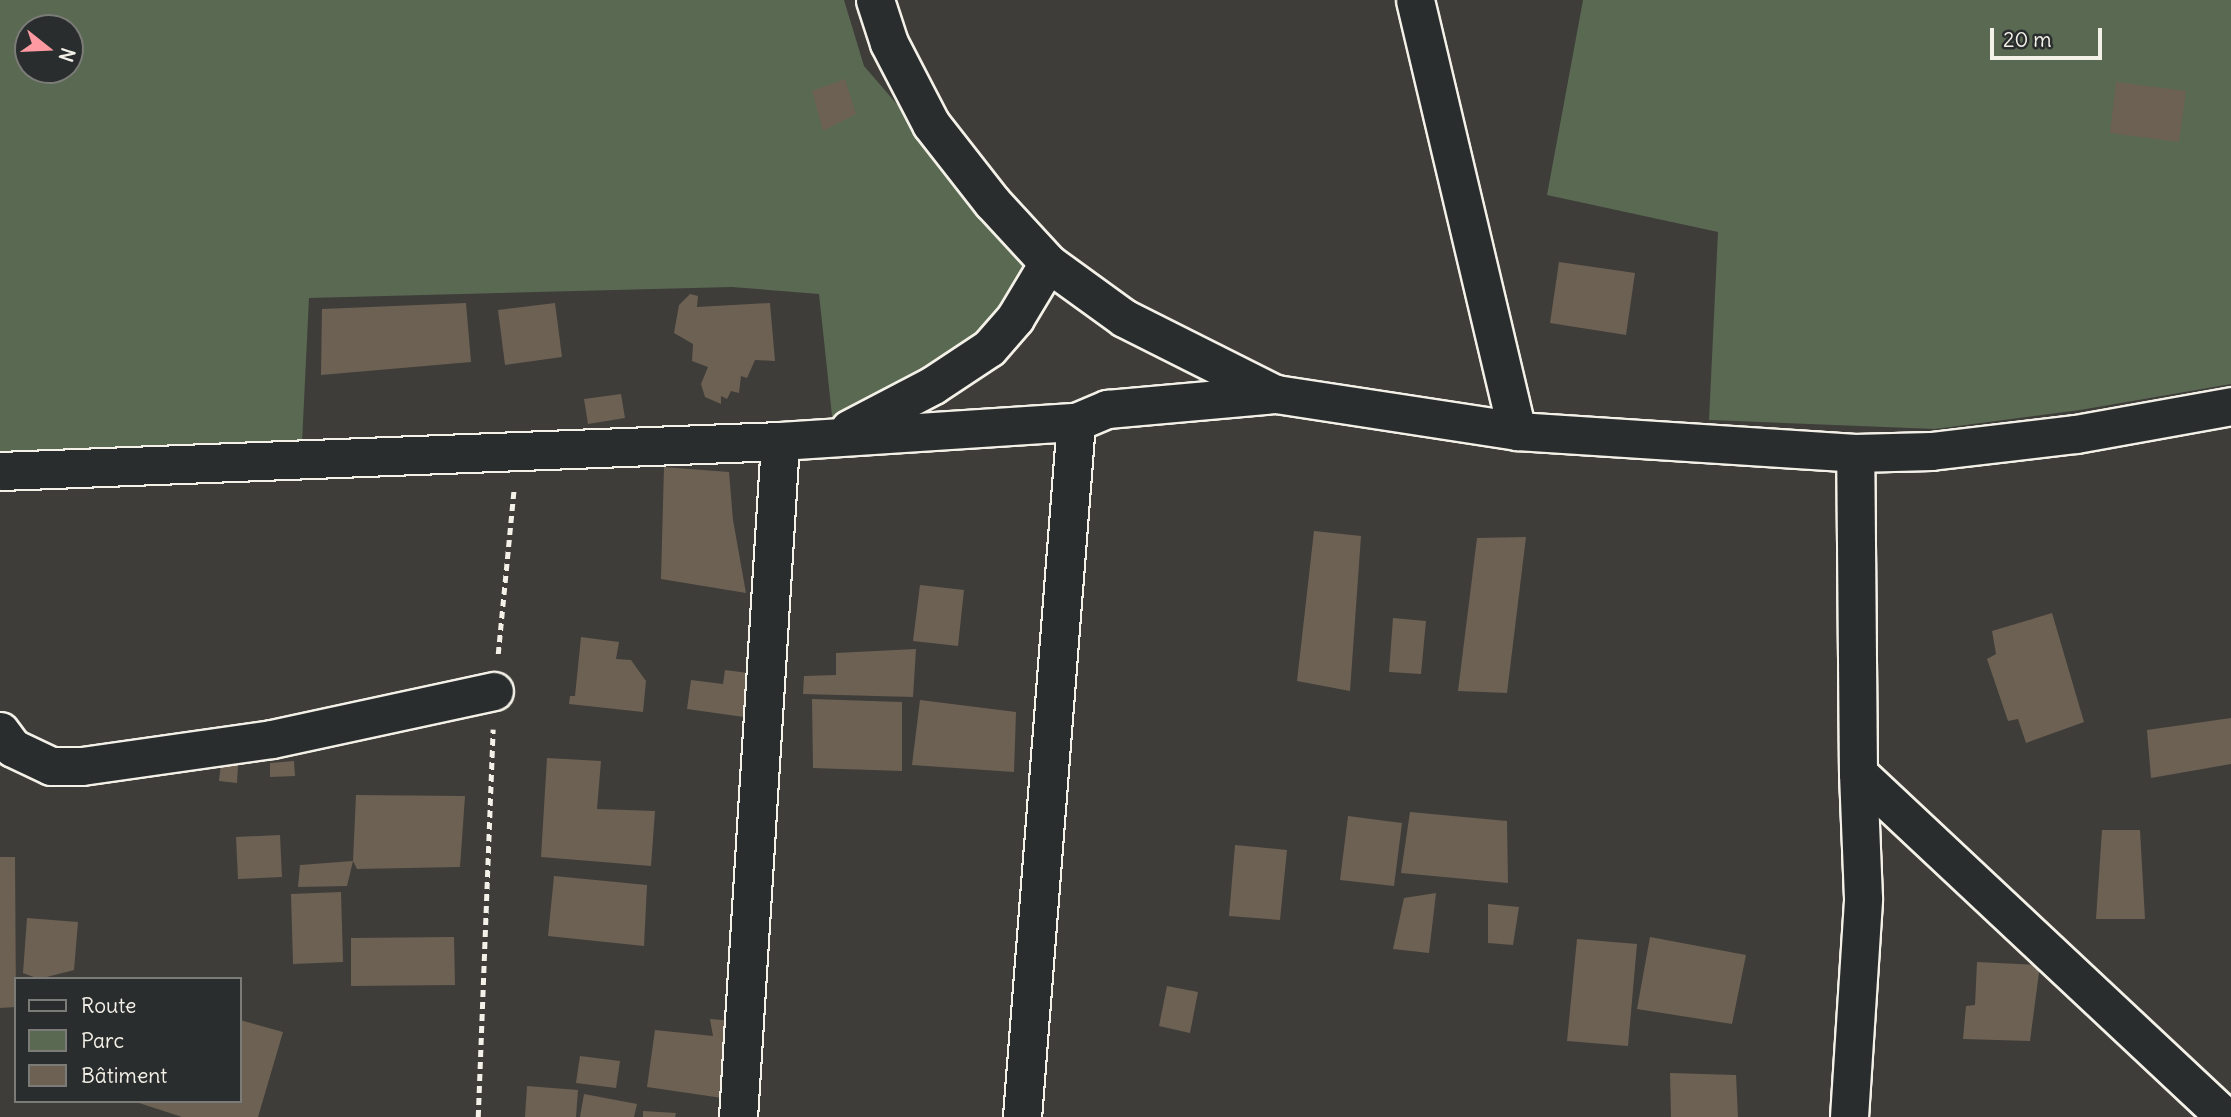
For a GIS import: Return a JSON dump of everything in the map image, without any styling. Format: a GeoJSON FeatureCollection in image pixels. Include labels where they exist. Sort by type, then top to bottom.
{"type":"FeatureCollection","features":[{"type":"Feature","properties":{"kind":"street"},"geometry":{"type":"LineString","coordinates":[[875,0],[889,43],[931,124],[992,202],[1048,263],[1124,318],[1276,394]]}},
{"type":"Feature","properties":{"kind":"street"},"geometry":{"type":"LineString","coordinates":[[1415,0],[1517,431]]}},
{"type":"Feature","properties":{"kind":"street"},"geometry":{"type":"LineString","coordinates":[[838,435],[933,384],[989,348],[1015,318],[1048,263]]}},
{"type":"Feature","properties":{"kind":"street"},"geometry":{"type":"LineString","coordinates":[[0,471],[780,441],[838,435],[1076,422],[1107,409],[1276,394],[1517,431],[1855,453],[1931,451],[2076,434],[2231,406]]}},
{"type":"Feature","properties":{"kind":"street"},"geometry":{"type":"LineString","coordinates":[[1022,1117],[1076,422]]}},
{"type":"Feature","properties":{"kind":"street"},"geometry":{"type":"LineString","coordinates":[[738,1117],[780,441]]}},
{"type":"Feature","properties":{"kind":"street"},"geometry":{"type":"LineString","coordinates":[[1849,1117],[1863,898],[1858,773],[1855,453]]}},
{"type":"Feature","properties":{"kind":"street"},"geometry":{"type":"LineString","coordinates":[[0,731],[13,748],[51,766],[82,765],[272,739],[494,691]]}},
{"type":"Feature","properties":{"kind":"street"},"geometry":{"type":"LineString","coordinates":[[1858,773],[2225,1117]]}},
{"type":"Feature","properties":{"kind":"path"},"geometry":{"type":"LineString","coordinates":[[478,1117],[494,691],[518,449]]}},
{"type":"Feature","properties":{"kind":"green space"},"geometry":{"type":"Polygon","coordinates":[[[0,0],[844,0],[864,66],[1035,264],[982,340],[833,425],[819,294],[732,287],[309,298],[302,443],[0,458],[0,0]]]}},
{"type":"Feature","properties":{"kind":"green space"},"geometry":{"type":"Polygon","coordinates":[[[1583,0],[2231,0],[2231,384],[2080,410],[1935,429],[1709,420],[1718,232],[1547,195],[1583,0]]]}},
{"type":"Feature","properties":{"kind":"building"},"geometry":{"type":"Polygon","coordinates":[[[845,79],[856,114],[823,131],[812,91],[845,79]]]}},
{"type":"Feature","properties":{"kind":"building"},"geometry":{"type":"Polygon","coordinates":[[[2116,82],[2186,91],[2179,142],[2110,133],[2116,82]]]}},
{"type":"Feature","properties":{"kind":"building"},"geometry":{"type":"Polygon","coordinates":[[[1559,262],[1635,273],[1626,335],[1550,323],[1559,262]]]}},
{"type":"Feature","properties":{"kind":"building"},"geometry":{"type":"Polygon","coordinates":[[[690,294],[698,296],[697,307],[770,303],[775,361],[755,360],[747,378],[741,376],[739,393],[731,391],[727,399],[721,396],[721,404],[705,397],[701,384],[708,367],[692,361],[693,344],[674,333],[679,305],[690,294]]]}},
{"type":"Feature","properties":{"kind":"building"},"geometry":{"type":"Polygon","coordinates":[[[466,303],[471,362],[321,375],[322,309],[466,303]]]}},
{"type":"Feature","properties":{"kind":"building"},"geometry":{"type":"Polygon","coordinates":[[[555,303],[562,357],[505,365],[498,310],[555,303]]]}},
{"type":"Feature","properties":{"kind":"building"},"geometry":{"type":"Polygon","coordinates":[[[621,394],[625,418],[588,424],[584,399],[621,394]]]}},
{"type":"Feature","properties":{"kind":"building"},"geometry":{"type":"Polygon","coordinates":[[[664,467],[729,472],[733,520],[746,593],[661,579],[664,467]]]}},
{"type":"Feature","properties":{"kind":"building"},"geometry":{"type":"Polygon","coordinates":[[[1314,531],[1361,536],[1350,691],[1297,681],[1314,531]]]}},
{"type":"Feature","properties":{"kind":"building"},"geometry":{"type":"Polygon","coordinates":[[[1526,537],[1507,693],[1458,691],[1477,538],[1526,537]]]}},
{"type":"Feature","properties":{"kind":"building"},"geometry":{"type":"Polygon","coordinates":[[[920,585],[964,590],[958,646],[913,641],[920,585]]]}},
{"type":"Feature","properties":{"kind":"building"},"geometry":{"type":"Polygon","coordinates":[[[2052,613],[2084,722],[2026,743],[2018,719],[2008,721],[1987,659],[1996,654],[1992,631],[2052,613]]]}},
{"type":"Feature","properties":{"kind":"building"},"geometry":{"type":"Polygon","coordinates":[[[1393,618],[1426,621],[1421,674],[1389,672],[1393,618]]]}},
{"type":"Feature","properties":{"kind":"building"},"geometry":{"type":"Polygon","coordinates":[[[581,637],[619,642],[616,659],[631,660],[646,681],[643,712],[569,704],[570,696],[575,696],[581,637]]]}},
{"type":"Feature","properties":{"kind":"building"},"geometry":{"type":"Polygon","coordinates":[[[916,649],[913,697],[803,694],[804,676],[836,675],[836,653],[916,649]]]}},
{"type":"Feature","properties":{"kind":"building"},"geometry":{"type":"Polygon","coordinates":[[[725,670],[765,675],[758,719],[687,709],[691,680],[723,684],[725,670]]]}},
{"type":"Feature","properties":{"kind":"building"},"geometry":{"type":"Polygon","coordinates":[[[812,699],[902,702],[902,771],[813,768],[812,699]]]}},
{"type":"Feature","properties":{"kind":"building"},"geometry":{"type":"Polygon","coordinates":[[[920,700],[1016,712],[1014,772],[912,765],[920,700]]]}},
{"type":"Feature","properties":{"kind":"building"},"geometry":{"type":"Polygon","coordinates":[[[2231,718],[2231,764],[2151,778],[2147,730],[2231,718]]]}},
{"type":"Feature","properties":{"kind":"building"},"geometry":{"type":"Polygon","coordinates":[[[547,758],[601,761],[597,809],[655,811],[651,866],[541,857],[547,758]]]}},
{"type":"Feature","properties":{"kind":"building"},"geometry":{"type":"Polygon","coordinates":[[[294,761],[295,776],[270,777],[270,763],[294,761]]]}},
{"type":"Feature","properties":{"kind":"building"},"geometry":{"type":"Polygon","coordinates":[[[221,763],[238,765],[237,783],[219,781],[221,763]]]}},
{"type":"Feature","properties":{"kind":"building"},"geometry":{"type":"Polygon","coordinates":[[[356,795],[465,796],[460,867],[357,869],[353,861],[356,795]]]}},
{"type":"Feature","properties":{"kind":"building"},"geometry":{"type":"Polygon","coordinates":[[[1410,812],[1507,821],[1508,883],[1401,873],[1410,812]]]}},
{"type":"Feature","properties":{"kind":"building"},"geometry":{"type":"Polygon","coordinates":[[[1348,816],[1402,823],[1394,886],[1340,880],[1348,816]]]}},
{"type":"Feature","properties":{"kind":"building"},"geometry":{"type":"Polygon","coordinates":[[[2102,830],[2140,830],[2145,919],[2096,919],[2102,830]]]}},
{"type":"Feature","properties":{"kind":"building"},"geometry":{"type":"Polygon","coordinates":[[[280,835],[282,877],[238,879],[236,837],[280,835]]]}},
{"type":"Feature","properties":{"kind":"building"},"geometry":{"type":"Polygon","coordinates":[[[1235,845],[1287,850],[1280,920],[1229,916],[1235,845]]]}},
{"type":"Feature","properties":{"kind":"building"},"geometry":{"type":"Polygon","coordinates":[[[0,857],[15,857],[14,1007],[0,1008],[0,857]]]}},
{"type":"Feature","properties":{"kind":"building"},"geometry":{"type":"Polygon","coordinates":[[[353,861],[347,886],[298,887],[300,865],[353,861]]]}},
{"type":"Feature","properties":{"kind":"building"},"geometry":{"type":"Polygon","coordinates":[[[554,876],[647,885],[644,946],[548,936],[554,876]]]}},
{"type":"Feature","properties":{"kind":"building"},"geometry":{"type":"Polygon","coordinates":[[[341,892],[343,962],[293,964],[291,894],[341,892]]]}},
{"type":"Feature","properties":{"kind":"building"},"geometry":{"type":"Polygon","coordinates":[[[1436,893],[1429,953],[1393,949],[1404,898],[1436,893]]]}},
{"type":"Feature","properties":{"kind":"building"},"geometry":{"type":"Polygon","coordinates":[[[1488,904],[1519,907],[1513,945],[1488,943],[1488,904]]]}},
{"type":"Feature","properties":{"kind":"building"},"geometry":{"type":"Polygon","coordinates":[[[27,918],[78,922],[74,970],[47,977],[34,977],[23,973],[27,918]]]}},
{"type":"Feature","properties":{"kind":"building"},"geometry":{"type":"Polygon","coordinates":[[[454,937],[455,985],[351,986],[351,938],[454,937]]]}},
{"type":"Feature","properties":{"kind":"building"},"geometry":{"type":"Polygon","coordinates":[[[1650,937],[1746,955],[1732,1024],[1637,1009],[1650,937]]]}},
{"type":"Feature","properties":{"kind":"building"},"geometry":{"type":"Polygon","coordinates":[[[1577,939],[1637,944],[1628,1046],[1567,1041],[1577,939]]]}},
{"type":"Feature","properties":{"kind":"building"},"geometry":{"type":"Polygon","coordinates":[[[1977,962],[2040,965],[2030,1041],[1963,1039],[1966,1006],[1975,1005],[1977,962]]]}},
{"type":"Feature","properties":{"kind":"building"},"geometry":{"type":"Polygon","coordinates":[[[1167,986],[1198,992],[1190,1033],[1159,1026],[1167,986]]]}},
{"type":"Feature","properties":{"kind":"building"},"geometry":{"type":"Polygon","coordinates":[[[710,1019],[733,1021],[729,1099],[647,1087],[655,1030],[713,1036],[710,1019]]]}},
{"type":"Feature","properties":{"kind":"building"},"geometry":{"type":"Polygon","coordinates":[[[242,1021],[283,1032],[258,1117],[182,1117],[139,1103],[242,1103],[242,1021]]]}},
{"type":"Feature","properties":{"kind":"building"},"geometry":{"type":"Polygon","coordinates":[[[580,1056],[620,1061],[616,1088],[576,1083],[580,1056]]]}},
{"type":"Feature","properties":{"kind":"building"},"geometry":{"type":"Polygon","coordinates":[[[1670,1073],[1736,1075],[1738,1117],[1671,1117],[1670,1073]]]}},
{"type":"Feature","properties":{"kind":"building"},"geometry":{"type":"Polygon","coordinates":[[[527,1086],[578,1090],[576,1117],[525,1117],[527,1086]]]}},
{"type":"Feature","properties":{"kind":"building"},"geometry":{"type":"Polygon","coordinates":[[[584,1094],[637,1104],[634,1117],[580,1117],[584,1094]]]}},
{"type":"Feature","properties":{"kind":"building"},"geometry":{"type":"Polygon","coordinates":[[[643,1111],[676,1113],[675,1117],[643,1117],[643,1111]]]}}]}
